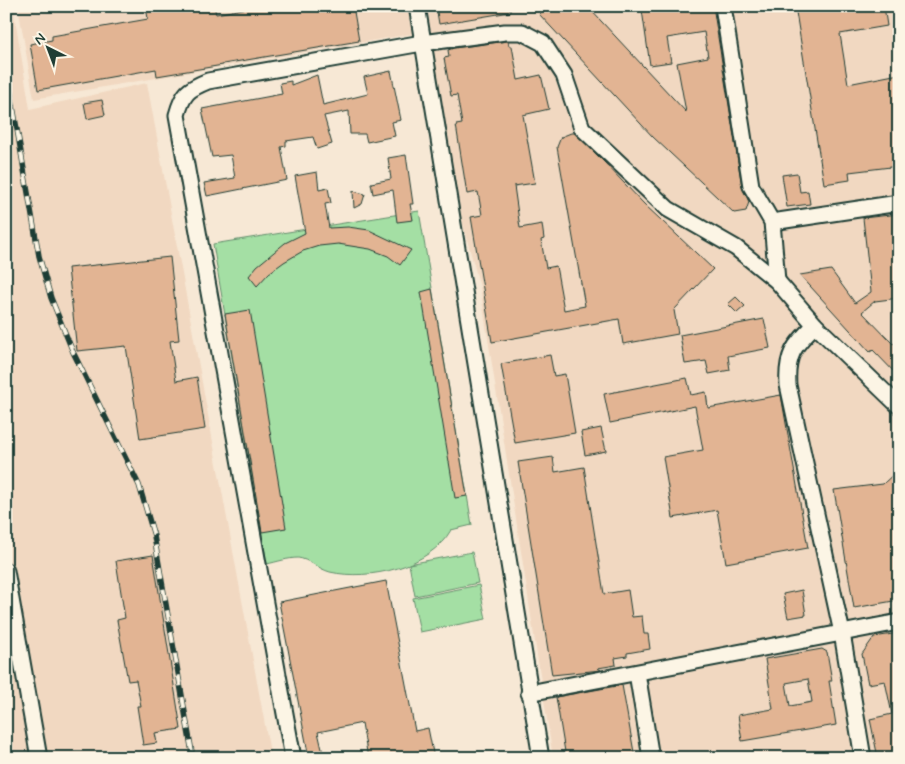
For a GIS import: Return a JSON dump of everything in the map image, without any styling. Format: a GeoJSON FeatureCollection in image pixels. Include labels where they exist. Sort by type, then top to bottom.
{"type":"FeatureCollection","features":[{"type":"Feature","properties":{"kind":"street"},"geometry":{"type":"LineString","coordinates":[[417,6],[541,758]]}},
{"type":"Feature","properties":{"kind":"street"},"geometry":{"type":"LineString","coordinates":[[723,6],[752,186],[772,222],[777,282]]}},
{"type":"Feature","properties":{"kind":"street"},"geometry":{"type":"LineString","coordinates":[[293,758],[177,115],[182,98],[192,87],[208,81],[422,43],[505,32],[522,32],[543,43],[564,75],[582,128],[668,209],[736,248],[777,282],[816,325],[899,406]]}},
{"type":"Feature","properties":{"kind":"street"},"geometry":{"type":"LineString","coordinates":[[772,222],[899,203]]}},
{"type":"Feature","properties":{"kind":"street"},"geometry":{"type":"LineString","coordinates":[[816,325],[800,339],[790,354],[788,379],[842,632],[863,758]]}},
{"type":"Feature","properties":{"kind":"street"},"geometry":{"type":"LineString","coordinates":[[6,571],[39,758]]}},
{"type":"Feature","properties":{"kind":"street"},"geometry":{"type":"LineString","coordinates":[[529,694],[899,622]]}},
{"type":"Feature","properties":{"kind":"street"},"geometry":{"type":"LineString","coordinates":[[637,674],[651,758]]}},
{"type":"Feature","properties":{"kind":"shaded area"},"geometry":{"type":"Polygon","coordinates":[[[6,6],[13,6],[30,109],[147,83],[271,758],[6,758],[6,6]]]}},
{"type":"Feature","properties":{"kind":"shaded area"},"geometry":{"type":"Polygon","coordinates":[[[18,6],[899,6],[899,758],[553,758],[480,287],[411,34],[34,99],[18,6]]]}},
{"type":"Feature","properties":{"kind":"green space"},"geometry":{"type":"Polygon","coordinates":[[[419,211],[472,525],[451,530],[441,543],[414,562],[380,572],[346,574],[330,572],[298,558],[267,564],[213,244],[419,211]]]}},
{"type":"Feature","properties":{"kind":"green space"},"geometry":{"type":"Polygon","coordinates":[[[472,552],[478,583],[415,596],[409,564],[472,552]]]}},
{"type":"Feature","properties":{"kind":"green space"},"geometry":{"type":"Polygon","coordinates":[[[479,585],[486,619],[420,632],[413,598],[479,585]]]}},
{"type":"Feature","properties":{"kind":"building"},"geometry":{"type":"Polygon","coordinates":[[[146,6],[214,6],[216,14],[259,6],[353,6],[359,41],[157,76],[156,69],[38,90],[30,44],[52,40],[52,36],[148,19],[146,6]]]}},
{"type":"Feature","properties":{"kind":"building"},"geometry":{"type":"Polygon","coordinates":[[[436,6],[510,6],[510,12],[439,24],[436,6]]]}},
{"type":"Feature","properties":{"kind":"building"},"geometry":{"type":"Polygon","coordinates":[[[548,6],[587,6],[686,112],[677,63],[708,57],[704,32],[667,38],[671,62],[650,65],[642,10],[668,6],[713,6],[742,187],[749,202],[746,211],[734,213],[653,137],[539,14],[548,6]]]}},
{"type":"Feature","properties":{"kind":"building"},"geometry":{"type":"Polygon","coordinates":[[[795,6],[884,6],[887,26],[840,34],[848,84],[899,74],[899,166],[849,172],[850,180],[824,184],[795,6]]]}},
{"type":"Feature","properties":{"kind":"building"},"geometry":{"type":"Polygon","coordinates":[[[508,41],[509,46],[512,46],[518,80],[541,75],[549,109],[523,115],[535,183],[514,186],[520,228],[542,224],[544,239],[541,240],[546,268],[556,266],[564,310],[585,306],[557,147],[561,137],[575,133],[644,204],[713,269],[674,310],[678,334],[623,344],[619,319],[492,342],[471,217],[482,215],[478,192],[467,194],[456,125],[462,124],[457,95],[451,96],[444,58],[449,57],[448,50],[454,48],[508,41]]]}},
{"type":"Feature","properties":{"kind":"building"},"geometry":{"type":"Polygon","coordinates":[[[391,71],[401,120],[392,122],[395,136],[367,142],[365,134],[350,134],[349,111],[324,116],[332,144],[317,149],[313,137],[286,141],[286,146],[281,147],[287,180],[207,196],[204,183],[235,178],[231,155],[212,157],[202,109],[282,94],[280,83],[291,81],[291,85],[317,75],[323,105],[368,94],[364,77],[391,71]]]}},
{"type":"Feature","properties":{"kind":"building"},"geometry":{"type":"Polygon","coordinates":[[[102,100],[105,115],[87,119],[84,103],[102,100]]]}},
{"type":"Feature","properties":{"kind":"building"},"geometry":{"type":"Polygon","coordinates":[[[406,155],[413,204],[410,204],[413,220],[397,222],[393,190],[373,194],[371,183],[391,179],[388,158],[406,155]]]}},
{"type":"Feature","properties":{"kind":"building"},"geometry":{"type":"Polygon","coordinates":[[[317,172],[319,190],[328,188],[331,203],[325,204],[329,228],[348,227],[369,230],[411,250],[400,265],[388,256],[370,249],[338,244],[319,246],[303,251],[284,262],[269,273],[257,286],[249,276],[257,266],[285,243],[305,233],[295,176],[317,172]]]}},
{"type":"Feature","properties":{"kind":"building"},"geometry":{"type":"Polygon","coordinates":[[[797,173],[800,192],[808,191],[810,204],[787,207],[782,175],[797,173]]]}},
{"type":"Feature","properties":{"kind":"building"},"geometry":{"type":"Polygon","coordinates":[[[353,191],[365,194],[362,204],[354,208],[353,191]]]}},
{"type":"Feature","properties":{"kind":"building"},"geometry":{"type":"Polygon","coordinates":[[[899,214],[899,298],[875,301],[862,312],[893,344],[899,339],[899,377],[873,350],[870,352],[800,275],[831,270],[855,303],[871,292],[863,218],[899,214]]]}},
{"type":"Feature","properties":{"kind":"building"},"geometry":{"type":"Polygon","coordinates":[[[170,257],[179,340],[170,341],[176,381],[197,377],[205,429],[140,439],[126,346],[77,351],[68,268],[170,257]]]}},
{"type":"Feature","properties":{"kind":"building"},"geometry":{"type":"Polygon","coordinates":[[[432,289],[467,496],[455,498],[421,292],[432,289]]]}},
{"type":"Feature","properties":{"kind":"building"},"geometry":{"type":"Polygon","coordinates":[[[736,297],[745,306],[737,313],[728,304],[736,297]]]}},
{"type":"Feature","properties":{"kind":"building"},"geometry":{"type":"Polygon","coordinates":[[[250,310],[286,528],[262,532],[225,314],[250,310]]]}},
{"type":"Feature","properties":{"kind":"building"},"geometry":{"type":"Polygon","coordinates":[[[764,319],[770,348],[728,356],[730,370],[709,374],[706,361],[685,364],[680,335],[764,319]]]}},
{"type":"Feature","properties":{"kind":"building"},"geometry":{"type":"Polygon","coordinates":[[[550,355],[554,376],[565,374],[575,433],[515,443],[501,364],[550,355]]]}},
{"type":"Feature","properties":{"kind":"building"},"geometry":{"type":"Polygon","coordinates":[[[687,378],[691,395],[706,392],[708,408],[781,395],[808,548],[726,563],[717,510],[673,518],[663,457],[703,450],[695,406],[610,423],[604,394],[687,378]]]}},
{"type":"Feature","properties":{"kind":"building"},"geometry":{"type":"Polygon","coordinates":[[[601,428],[606,451],[585,455],[581,432],[601,428]]]}},
{"type":"Feature","properties":{"kind":"building"},"geometry":{"type":"Polygon","coordinates":[[[553,457],[555,472],[584,467],[604,594],[628,590],[632,617],[642,616],[644,634],[648,634],[650,649],[627,653],[627,656],[615,658],[616,665],[598,668],[601,670],[552,675],[518,462],[553,457]]]}},
{"type":"Feature","properties":{"kind":"building"},"geometry":{"type":"Polygon","coordinates":[[[899,469],[899,600],[854,608],[834,490],[883,484],[899,469]]]}},
{"type":"Feature","properties":{"kind":"building"},"geometry":{"type":"Polygon","coordinates":[[[153,555],[181,729],[155,733],[157,743],[143,745],[137,706],[141,706],[136,680],[128,681],[117,620],[125,618],[116,561],[153,555]]]}},
{"type":"Feature","properties":{"kind":"building"},"geometry":{"type":"Polygon","coordinates":[[[386,581],[415,731],[428,728],[434,758],[368,758],[362,723],[318,732],[324,758],[309,758],[279,602],[386,581]]]}},
{"type":"Feature","properties":{"kind":"building"},"geometry":{"type":"Polygon","coordinates":[[[802,590],[806,615],[788,618],[783,594],[802,590]]]}},
{"type":"Feature","properties":{"kind":"building"},"geometry":{"type":"Polygon","coordinates":[[[899,633],[899,758],[878,758],[870,719],[892,714],[885,681],[868,684],[862,654],[874,637],[899,633]]]}},
{"type":"Feature","properties":{"kind":"building"},"geometry":{"type":"Polygon","coordinates":[[[822,649],[827,652],[832,681],[829,681],[836,725],[742,741],[738,715],[773,709],[765,659],[822,649]],[[808,679],[786,683],[790,706],[812,702],[808,679]]]}},
{"type":"Feature","properties":{"kind":"building"},"geometry":{"type":"Polygon","coordinates":[[[622,685],[635,758],[566,758],[556,697],[622,685]]]}},
{"type":"Feature","properties":{"kind":"railway"},"geometry":{"type":"LineString","coordinates":[[6,66],[39,256],[51,298],[73,352],[139,485],[154,536],[193,758]]}}]}
